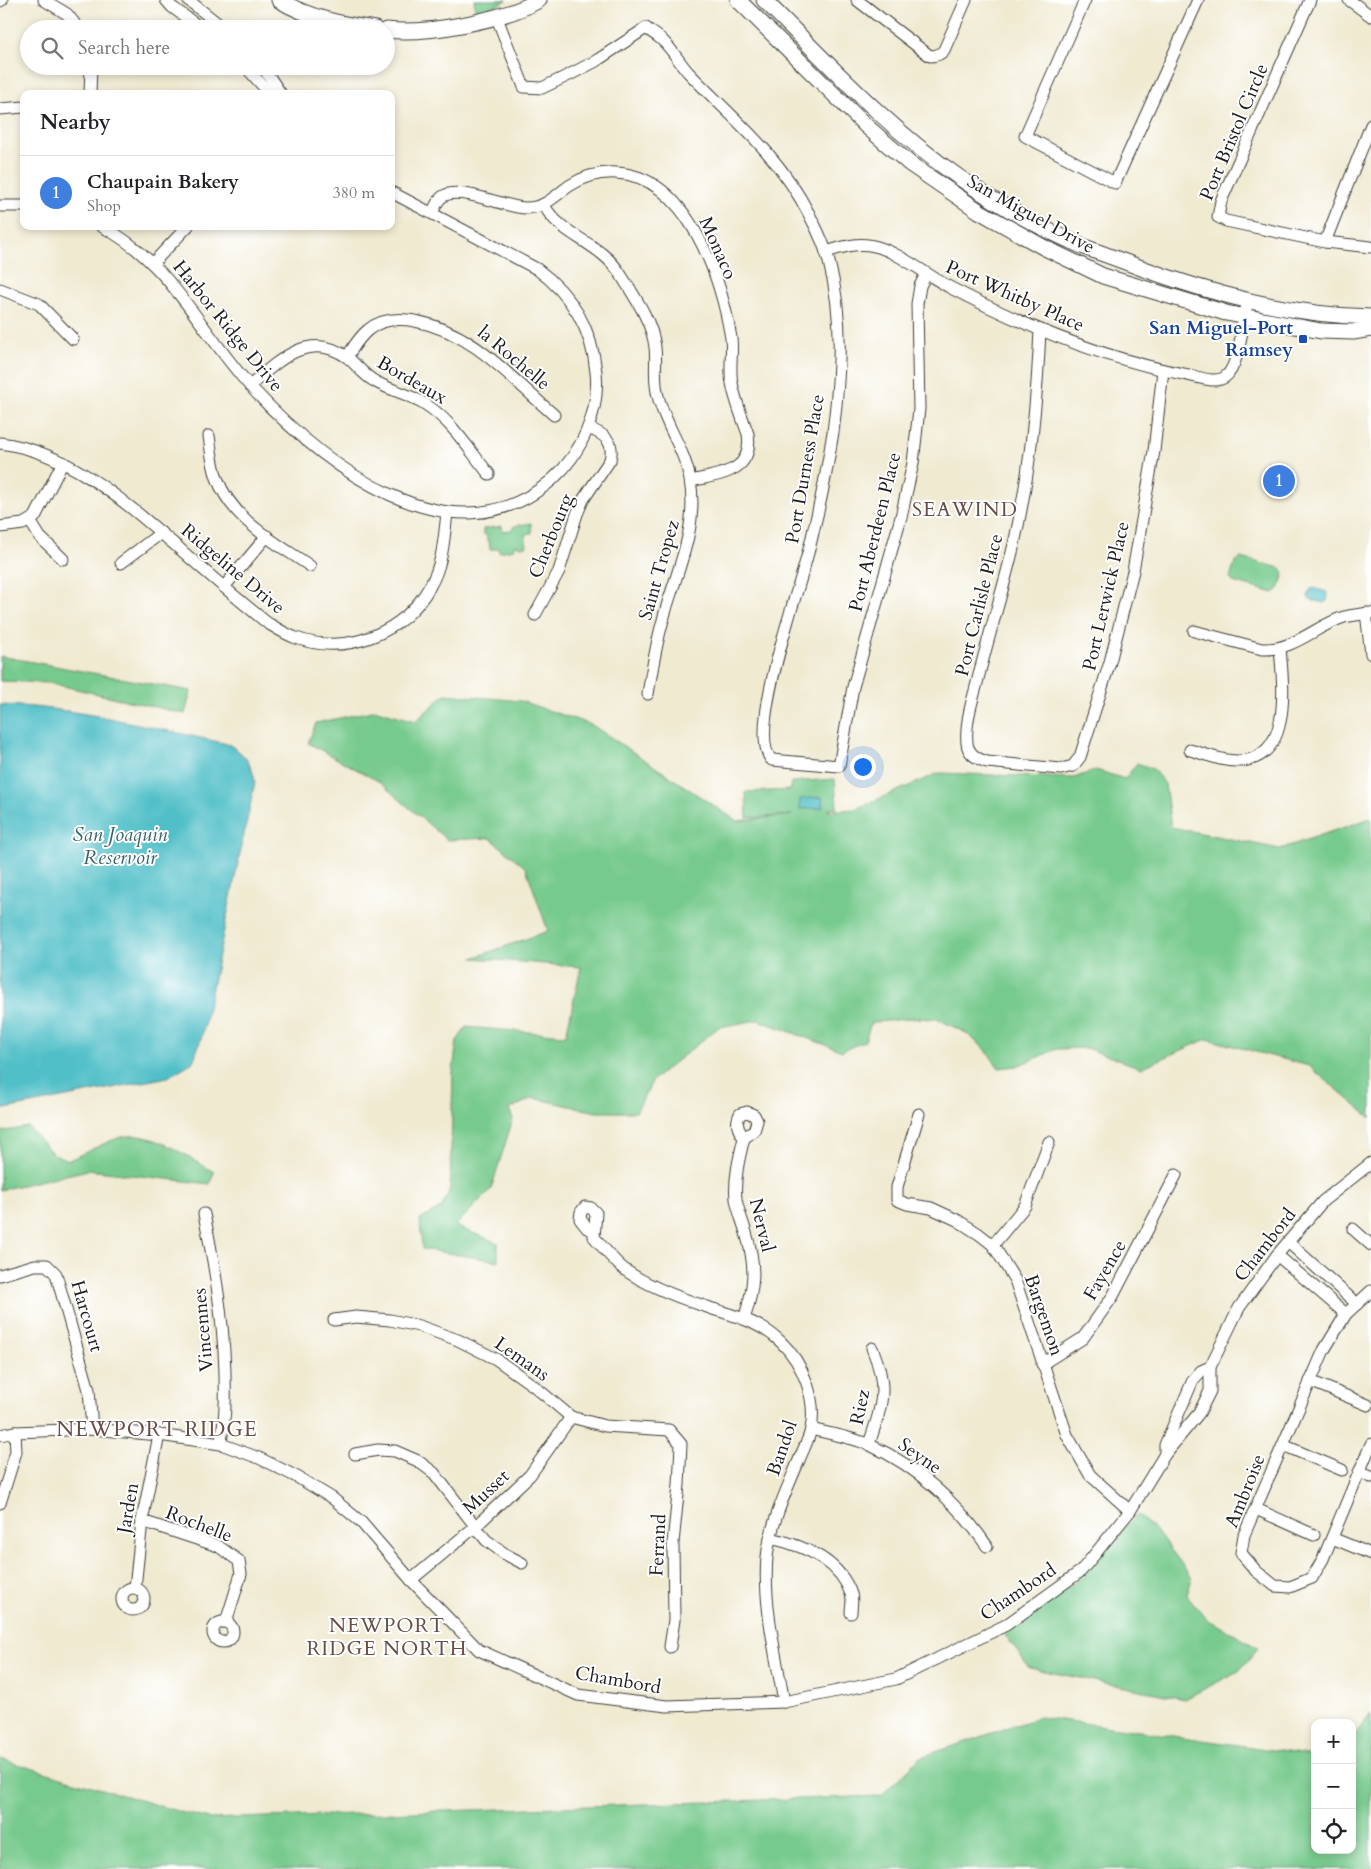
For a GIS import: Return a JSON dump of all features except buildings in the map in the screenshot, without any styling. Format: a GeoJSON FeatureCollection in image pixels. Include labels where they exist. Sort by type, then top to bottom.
{"type":"FeatureCollection","features":[{"type":"Feature","properties":{"kind":"main road"},"geometry":{"type":"LineString","coordinates":[[279,0],[335,20]]}},
{"type":"Feature","properties":{"kind":"main road"},"geometry":{"type":"LineString","coordinates":[[395,30],[439,29],[497,18],[539,0]]}},
{"type":"Feature","properties":{"kind":"main road","name":"San Miguel Drive"},"geometry":{"type":"LineString","coordinates":[[738,0],[865,125],[910,164],[979,211],[1043,247],[1104,276],[1175,299],[1244,317],[1321,330],[1366,333]]}},
{"type":"Feature","properties":{"kind":"main road","name":"San Miguel Drive"},"geometry":{"type":"LineString","coordinates":[[764,0],[871,106],[907,138],[960,178],[1021,215],[1081,245],[1187,285],[1248,301],[1312,313],[1371,317]]}},
{"type":"Feature","properties":{"kind":"street"},"geometry":{"type":"LineString","coordinates":[[44,0],[67,14],[72,20]]}},
{"type":"Feature","properties":{"kind":"street"},"geometry":{"type":"LineString","coordinates":[[188,0],[214,20]]}},
{"type":"Feature","properties":{"kind":"street"},"geometry":{"type":"LineString","coordinates":[[856,0],[930,56],[940,54],[944,50],[966,0]]}},
{"type":"Feature","properties":{"kind":"street"},"geometry":{"type":"LineString","coordinates":[[1085,0],[1025,136],[1115,182],[1198,0]]}},
{"type":"Feature","properties":{"kind":"street","name":"Port Bristol Circle"},"geometry":{"type":"LineString","coordinates":[[1310,0],[1221,201],[1218,217],[1226,221],[1325,242],[1371,247]]}},
{"type":"Feature","properties":{"kind":"street"},"geometry":{"type":"LineString","coordinates":[[1349,0],[1371,16]]}},
{"type":"Feature","properties":{"kind":"street"},"geometry":{"type":"LineString","coordinates":[[170,1],[192,20]]}},
{"type":"Feature","properties":{"kind":"street","name":"Port Durness Place"},"geometry":{"type":"LineString","coordinates":[[497,18],[524,87],[542,88],[556,82],[596,61],[646,28],[663,40],[686,70],[772,157],[802,201],[826,252],[838,302],[839,328],[838,370],[832,433],[815,525],[776,663],[765,739],[767,753],[772,760],[839,766]]}},
{"type":"Feature","properties":{"kind":"street"},"geometry":{"type":"LineString","coordinates":[[90,90],[91,75]]}},
{"type":"Feature","properties":{"kind":"street"},"geometry":{"type":"LineString","coordinates":[[253,75],[266,90]]}},
{"type":"Feature","properties":{"kind":"street"},"geometry":{"type":"LineString","coordinates":[[268,75],[278,90]]}},
{"type":"Feature","properties":{"kind":"street"},"geometry":{"type":"LineString","coordinates":[[0,109],[20,107]]}},
{"type":"Feature","properties":{"kind":"street"},"geometry":{"type":"LineString","coordinates":[[1325,242],[1371,125]]}},
{"type":"Feature","properties":{"kind":"street","name":"Monaco"},"geometry":{"type":"LineString","coordinates":[[432,213],[442,197],[453,193],[518,208],[544,205],[574,184],[590,176],[608,173],[638,176],[659,188],[682,212],[700,241],[719,293],[730,337],[731,382],[750,442],[745,458],[733,470],[690,481]]}},
{"type":"Feature","properties":{"kind":"street","name":"Harbor Ridge Drive"},"geometry":{"type":"LineString","coordinates":[[107,230],[129,243],[153,263],[168,279],[221,351],[250,386],[291,426],[364,481],[408,503],[447,513],[466,514],[507,506],[533,494],[550,482],[565,467],[577,450],[588,428],[596,390],[594,355],[586,328],[568,298],[537,269],[395,194]]}},
{"type":"Feature","properties":{"kind":"street","name":"Saint Tropez"},"geometry":{"type":"LineString","coordinates":[[544,205],[554,221],[608,258],[622,276],[647,322],[655,346],[657,394],[685,462],[690,481],[693,499],[689,538],[661,625],[648,694]]}},
{"type":"Feature","properties":{"kind":"street"},"geometry":{"type":"LineString","coordinates":[[0,206],[20,206]]}},
{"type":"Feature","properties":{"kind":"street"},"geometry":{"type":"LineString","coordinates":[[153,263],[184,230]]}},
{"type":"Feature","properties":{"kind":"street","name":"Port Whitby Place"},"geometry":{"type":"LineString","coordinates":[[826,252],[853,245],[875,246],[893,253],[926,274],[998,312],[1040,330],[1078,345],[1163,370],[1213,380],[1224,378],[1232,371],[1244,317]]}},
{"type":"Feature","properties":{"kind":"street","name":"Port Aberdeen Place"},"geometry":{"type":"LineString","coordinates":[[839,766],[853,686],[913,463],[919,409],[917,304],[920,286],[926,274]]}},
{"type":"Feature","properties":{"kind":"street"},"geometry":{"type":"LineString","coordinates":[[0,289],[39,304],[73,339]]}},
{"type":"Feature","properties":{"kind":"street"},"geometry":{"type":"LineString","coordinates":[[1244,317],[1248,301]]}},
{"type":"Feature","properties":{"kind":"street","name":"la Rochelle"},"geometry":{"type":"LineString","coordinates":[[347,357],[361,337],[377,324],[397,319],[426,323],[456,334],[482,351],[554,415]]}},
{"type":"Feature","properties":{"kind":"street","name":"Port Carlisle Place"},"geometry":{"type":"LineString","coordinates":[[1014,764],[987,762],[972,755],[967,745],[967,730],[981,666],[1014,544],[1024,491],[1033,430],[1040,330]]}},
{"type":"Feature","properties":{"kind":"street","name":"Bordeaux"},"geometry":{"type":"LineString","coordinates":[[250,386],[281,358],[297,350],[321,348],[332,350],[347,357],[375,382],[414,398],[436,412],[451,426],[489,474]]}},
{"type":"Feature","properties":{"kind":"street","name":"Port Lerwick Place"},"geometry":{"type":"LineString","coordinates":[[1014,764],[1061,768],[1073,766],[1080,757],[1110,662],[1133,571],[1154,451],[1163,370]]}},
{"type":"Feature","properties":{"kind":"street","name":"Cherbourg"},"geometry":{"type":"LineString","coordinates":[[535,615],[559,571],[583,500],[610,460],[612,454],[610,441],[601,433],[588,428]]}},
{"type":"Feature","properties":{"kind":"street"},"geometry":{"type":"LineString","coordinates":[[210,436],[213,463],[224,493],[232,506],[243,518],[310,566]]}},
{"type":"Feature","properties":{"kind":"street","name":"Ridgeline Drive"},"geometry":{"type":"LineString","coordinates":[[0,443],[31,449],[63,462],[102,485],[162,533],[266,622],[281,632],[314,643],[348,643],[365,640],[384,632],[401,621],[414,609],[431,586],[438,570],[447,513]]}},
{"type":"Feature","properties":{"kind":"street"},"geometry":{"type":"LineString","coordinates":[[0,528],[23,524],[30,521],[40,511],[63,462]]}},
{"type":"Feature","properties":{"kind":"street"},"geometry":{"type":"LineString","coordinates":[[30,521],[40,537],[64,559]]}},
{"type":"Feature","properties":{"kind":"street"},"geometry":{"type":"LineString","coordinates":[[121,563],[162,533]]}},
{"type":"Feature","properties":{"kind":"street"},"geometry":{"type":"LineString","coordinates":[[224,587],[267,536]]}},
{"type":"Feature","properties":{"kind":"street"},"geometry":{"type":"LineString","coordinates":[[1194,630],[1262,649],[1280,648],[1289,646],[1313,631],[1344,617],[1368,613],[1371,654]]}},
{"type":"Feature","properties":{"kind":"street"},"geometry":{"type":"LineString","coordinates":[[1190,750],[1237,761],[1256,757],[1272,743],[1278,729],[1282,704],[1280,648]]}},
{"type":"Feature","properties":{"kind":"street","name":"Bargemon"},"geometry":{"type":"LineString","coordinates":[[919,1114],[897,1188],[897,1200],[907,1204],[931,1208],[957,1220],[993,1245],[1015,1280],[1067,1435],[1090,1475],[1130,1511]]}},
{"type":"Feature","properties":{"kind":"street","name":"Nerval"},"geometry":{"type":"LineString","coordinates":[[744,1138],[737,1173],[736,1191],[738,1208],[752,1255],[754,1275],[751,1295],[744,1319]]}},
{"type":"Feature","properties":{"kind":"street"},"geometry":{"type":"LineString","coordinates":[[993,1245],[1024,1206],[1049,1142]]}},
{"type":"Feature","properties":{"kind":"street","name":"Chambord"},"geometry":{"type":"LineString","coordinates":[[1165,1454],[1165,1445],[1193,1380],[1205,1369],[1239,1308],[1277,1255],[1322,1202],[1371,1163]]}},
{"type":"Feature","properties":{"kind":"street","name":"Fayence"},"geometry":{"type":"LineString","coordinates":[[1042,1364],[1083,1338],[1112,1296],[1176,1175]]}},
{"type":"Feature","properties":{"kind":"street","name":"Vincennes"},"geometry":{"type":"LineString","coordinates":[[204,1214],[214,1261],[223,1333],[225,1407],[221,1444]]}},
{"type":"Feature","properties":{"kind":"street"},"geometry":{"type":"LineString","coordinates":[[1353,1229],[1371,1245]]}},
{"type":"Feature","properties":{"kind":"street","name":"Bandol"},"geometry":{"type":"LineString","coordinates":[[594,1231],[594,1237],[609,1255],[626,1270],[655,1287],[760,1326],[774,1336],[796,1360],[804,1376],[809,1394],[811,1429],[778,1508],[767,1558],[766,1587],[784,1702]]}},
{"type":"Feature","properties":{"kind":"street"},"geometry":{"type":"LineString","coordinates":[[1288,1242],[1357,1304]]}},
{"type":"Feature","properties":{"kind":"street"},"geometry":{"type":"LineString","coordinates":[[1277,1255],[1346,1314]]}},
{"type":"Feature","properties":{"kind":"street","name":"Harcourt"},"geometry":{"type":"LineString","coordinates":[[0,1275],[35,1265],[47,1266],[56,1274],[89,1390],[92,1429]]}},
{"type":"Feature","properties":{"kind":"street","name":"Ambroise"},"geometry":{"type":"LineString","coordinates":[[1371,1291],[1346,1314],[1324,1350],[1244,1535],[1241,1553],[1256,1570],[1275,1586],[1290,1587],[1312,1578],[1323,1559],[1371,1444]]}},
{"type":"Feature","properties":{"kind":"street","name":"Lemans"},"geometry":{"type":"LineString","coordinates":[[334,1320],[356,1317],[390,1320],[419,1326],[458,1340],[496,1359],[534,1386],[571,1417],[605,1426],[669,1430],[681,1444]]}},
{"type":"Feature","properties":{"kind":"street","name":"Riez"},"geometry":{"type":"LineString","coordinates":[[869,1444],[881,1403],[883,1386],[879,1363],[872,1348]]}},
{"type":"Feature","properties":{"kind":"street","name":"Chambord"},"geometry":{"type":"LineString","coordinates":[[0,1435],[15,1432],[92,1429],[159,1435],[221,1444],[259,1458],[297,1477],[332,1498],[361,1522],[411,1580],[479,1650],[578,1695],[667,1706],[784,1702],[896,1679],[1006,1625],[1081,1571],[1130,1511],[1165,1454],[1197,1415],[1210,1391],[1205,1369]]}},
{"type":"Feature","properties":{"kind":"street"},"geometry":{"type":"LineString","coordinates":[[1310,1382],[1368,1405]]}},
{"type":"Feature","properties":{"kind":"street"},"geometry":{"type":"LineString","coordinates":[[1180,1408],[1197,1415]]}},
{"type":"Feature","properties":{"kind":"street","name":"Musset"},"geometry":{"type":"LineString","coordinates":[[411,1580],[476,1526],[530,1475],[571,1417]]}},
{"type":"Feature","properties":{"kind":"street","name":"Seyne"},"geometry":{"type":"LineString","coordinates":[[811,1429],[869,1444],[924,1478],[972,1523],[987,1546]]}},
{"type":"Feature","properties":{"kind":"street"},"geometry":{"type":"LineString","coordinates":[[0,1503],[16,1452],[15,1432]]}},
{"type":"Feature","properties":{"kind":"street","name":"Jarden"},"geometry":{"type":"LineString","coordinates":[[135,1588],[142,1521],[159,1435]]}},
{"type":"Feature","properties":{"kind":"street","name":"Ferrand"},"geometry":{"type":"LineString","coordinates":[[670,1647],[674,1620],[673,1543],[681,1444]]}},
{"type":"Feature","properties":{"kind":"street"},"geometry":{"type":"LineString","coordinates":[[1283,1445],[1342,1470]]}},
{"type":"Feature","properties":{"kind":"street"},"geometry":{"type":"LineString","coordinates":[[354,1454],[378,1450],[395,1451],[418,1461],[434,1473],[486,1540],[505,1554],[522,1563]]}},
{"type":"Feature","properties":{"kind":"street"},"geometry":{"type":"LineString","coordinates":[[1359,1472],[1371,1477]]}},
{"type":"Feature","properties":{"kind":"street"},"geometry":{"type":"LineString","coordinates":[[1256,1509],[1314,1536]]}},
{"type":"Feature","properties":{"kind":"street","name":"Rochelle"},"geometry":{"type":"LineString","coordinates":[[142,1521],[218,1546],[239,1561],[241,1574],[226,1622]]}},
{"type":"Feature","properties":{"kind":"street"},"geometry":{"type":"LineString","coordinates":[[770,1538],[789,1542],[811,1551],[829,1563],[844,1579],[851,1595],[851,1613]]}},
{"type":"Feature","properties":{"kind":"street"},"geometry":{"type":"LineString","coordinates":[[1332,1538],[1371,1554]]}},
{"type":"Feature","properties":{"kind":"green space"},"geometry":{"type":"Polygon","coordinates":[[[474,0],[507,0],[476,16],[474,0]]]}},
{"type":"Feature","properties":{"kind":"green space"},"geometry":{"type":"Polygon","coordinates":[[[531,523],[532,533],[525,534],[527,546],[519,547],[514,545],[514,549],[499,552],[498,548],[490,550],[486,534],[483,534],[483,529],[502,526],[503,531],[511,530],[514,526],[531,523]]]}},
{"type":"Feature","properties":{"kind":"green space"},"geometry":{"type":"Polygon","coordinates":[[[1241,558],[1280,568],[1284,573],[1279,589],[1274,593],[1233,582],[1230,578],[1235,562],[1241,558]]]}},
{"type":"Feature","properties":{"kind":"green space"},"geometry":{"type":"Polygon","coordinates":[[[0,656],[191,691],[185,714],[50,683],[0,681],[0,656]]]}},
{"type":"Feature","properties":{"kind":"green space"},"geometry":{"type":"Polygon","coordinates":[[[445,694],[521,701],[592,725],[737,821],[792,815],[747,818],[746,792],[791,790],[791,782],[835,779],[837,808],[829,809],[829,811],[855,809],[939,773],[1074,778],[1096,770],[1125,779],[1137,763],[1153,769],[1165,784],[1171,827],[1280,849],[1371,818],[1371,1118],[1309,1066],[1207,1039],[1141,1068],[1086,1048],[1057,1049],[1017,1066],[999,1068],[985,1049],[966,1033],[938,1019],[911,1018],[871,1023],[865,1041],[842,1051],[758,1020],[719,1027],[653,1080],[636,1112],[596,1112],[534,1098],[509,1109],[513,1119],[491,1189],[455,1226],[498,1243],[498,1261],[422,1249],[420,1220],[442,1207],[450,1189],[453,1070],[457,1041],[466,1027],[566,1035],[581,967],[473,958],[548,931],[526,868],[490,838],[447,840],[378,781],[308,743],[316,723],[377,710],[416,721],[445,694]]]}},
{"type":"Feature","properties":{"kind":"green space"},"geometry":{"type":"Polygon","coordinates":[[[28,1127],[53,1154],[69,1160],[118,1138],[130,1136],[155,1140],[168,1145],[214,1172],[210,1184],[88,1170],[0,1190],[0,1132],[28,1127]]]}},
{"type":"Feature","properties":{"kind":"green space"},"geometry":{"type":"Polygon","coordinates":[[[1137,1514],[1159,1534],[1192,1578],[1187,1595],[1207,1619],[1258,1648],[1239,1671],[1185,1699],[1029,1668],[1004,1633],[1075,1582],[1137,1514]]]}},
{"type":"Feature","properties":{"kind":"green space"},"geometry":{"type":"Polygon","coordinates":[[[1371,1714],[1371,1869],[0,1869],[0,1759],[209,1819],[881,1796],[921,1757],[1040,1717],[1311,1755],[1311,1854],[1356,1854],[1356,1733],[1371,1714]]]}},
{"type":"Feature","properties":{"kind":"water"},"geometry":{"type":"Polygon","coordinates":[[[1313,588],[1327,592],[1327,601],[1324,603],[1310,600],[1308,597],[1310,590],[1313,588]]]}},
{"type":"Feature","properties":{"kind":"water","name":"San Joaquin Reservoir"},"geometry":{"type":"Polygon","coordinates":[[[0,705],[86,714],[228,744],[243,755],[252,769],[255,782],[202,1036],[193,1062],[168,1077],[0,1110],[0,705]]]}},
{"type":"Feature","properties":{"kind":"water"},"geometry":{"type":"Polygon","coordinates":[[[822,797],[822,808],[800,809],[800,799],[822,797]]]}},
{"type":"Feature","properties":{"kind":"place","name":"San Miguel-Port Ramsey"},"geometry":{"type":"Point","coordinates":[1303,339]}},
{"type":"Feature","properties":{"kind":"place","name":"Chaupain Bakery"},"geometry":{"type":"Point","coordinates":[1279,481]}},
{"type":"Feature","properties":{"kind":"district","name":"SEAWIND"},"geometry":{"type":"Point","coordinates":[965,509]}},
{"type":"Feature","properties":{"kind":"district","name":"NEWPORT RIDGE"},"geometry":{"type":"Point","coordinates":[157,1429]}},
{"type":"Feature","properties":{"kind":"district","name":"NEWPORT RIDGE NORTH"},"geometry":{"type":"Point","coordinates":[387,1636]}}]}
